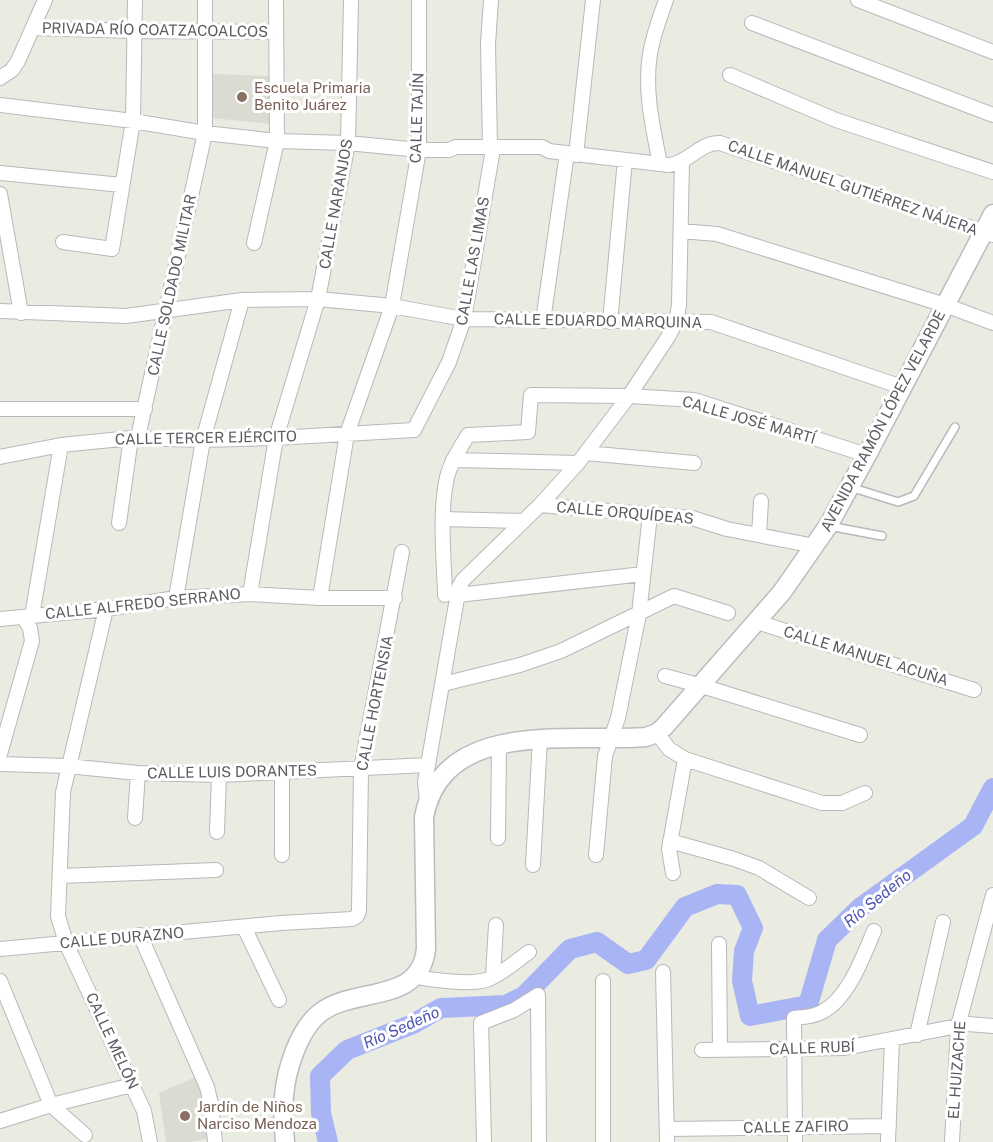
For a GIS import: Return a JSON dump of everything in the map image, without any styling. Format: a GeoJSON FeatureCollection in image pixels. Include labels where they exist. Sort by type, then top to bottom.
{"type":"FeatureCollection","features":[{"type":"Feature","properties":{"kind":"main road","name":"AVENIDA RAMÓN LÓPEZ VELARDE"},"geometry":{"type":"LineString","coordinates":[[657,733],[702,686],[782,592],[828,526],[945,305],[988,234],[993,214]]}},
{"type":"Feature","properties":{"kind":"main road"},"geometry":{"type":"LineString","coordinates":[[285,1142],[283,1110],[286,1080],[300,1036],[309,1023],[329,1007],[402,986],[417,977],[422,968],[426,949],[424,817],[427,801],[436,786],[455,765],[481,749],[499,744],[540,739],[646,737],[657,733]]}},
{"type":"Feature","properties":{"kind":"street"},"geometry":{"type":"LineString","coordinates":[[0,78],[12,70],[45,0]]}},
{"type":"Feature","properties":{"kind":"street"},"geometry":{"type":"LineString","coordinates":[[63,242],[112,249],[133,121],[135,0]]}},
{"type":"Feature","properties":{"kind":"street","name":"CALLE SOLDADO MILITAR"},"geometry":{"type":"LineString","coordinates":[[119,523],[134,438],[145,409],[205,133],[205,0]]}},
{"type":"Feature","properties":{"kind":"street"},"geometry":{"type":"LineString","coordinates":[[254,243],[277,141],[276,0]]}},
{"type":"Feature","properties":{"kind":"street","name":"CALLE NARANJOS"},"geometry":{"type":"LineString","coordinates":[[250,594],[276,438],[318,299],[348,142],[351,0]]}},
{"type":"Feature","properties":{"kind":"street","name":"CALLE TAJÍN"},"geometry":{"type":"LineString","coordinates":[[320,598],[347,434],[392,306],[418,150],[419,0]]}},
{"type":"Feature","properties":{"kind":"street","name":"CALLE LAS LIMAS"},"geometry":{"type":"LineString","coordinates":[[414,430],[449,362],[464,319],[491,151],[488,44],[491,0]]}},
{"type":"Feature","properties":{"kind":"street"},"geometry":{"type":"LineString","coordinates":[[543,321],[572,154],[593,0]]}},
{"type":"Feature","properties":{"kind":"street"},"geometry":{"type":"LineString","coordinates":[[660,164],[650,106],[648,78],[650,53],[666,0]]}},
{"type":"Feature","properties":{"kind":"street"},"geometry":{"type":"LineString","coordinates":[[858,0],[993,51]]}},
{"type":"Feature","properties":{"kind":"street"},"geometry":{"type":"LineString","coordinates":[[753,23],[993,115]]}},
{"type":"Feature","properties":{"kind":"street","name":"PRIVADA RÍO COATZACOALCOS"},"geometry":{"type":"LineString","coordinates":[[33,28],[135,32],[276,32]]}},
{"type":"Feature","properties":{"kind":"street"},"geometry":{"type":"LineString","coordinates":[[730,75],[836,120],[993,172]]}},
{"type":"Feature","properties":{"kind":"street"},"geometry":{"type":"LineString","coordinates":[[0,105],[277,141],[348,142],[418,150],[449,150],[456,147],[491,151],[542,147],[549,151],[660,164],[675,165],[682,162],[679,304],[676,322],[629,396],[582,458],[540,505],[468,574],[452,595]]}},
{"type":"Feature","properties":{"kind":"street","name":"CALLE MANUEL GUTIÉRREZ NÁJERA"},"geometry":{"type":"LineString","coordinates":[[682,162],[706,145],[720,143],[988,234]]}},
{"type":"Feature","properties":{"kind":"street"},"geometry":{"type":"LineString","coordinates":[[610,322],[625,160]]}},
{"type":"Feature","properties":{"kind":"street"},"geometry":{"type":"LineString","coordinates":[[0,173],[122,185]]}},
{"type":"Feature","properties":{"kind":"street"},"geometry":{"type":"LineString","coordinates":[[0,194],[4,240],[21,313]]}},
{"type":"Feature","properties":{"kind":"street"},"geometry":{"type":"LineString","coordinates":[[681,231],[717,234],[945,305],[993,323]]}},
{"type":"Feature","properties":{"kind":"street","name":"CALLE EDUARDO MARQUINA"},"geometry":{"type":"LineString","coordinates":[[0,311],[126,316],[242,300],[318,299],[392,306],[464,319],[711,322],[902,387]]}},
{"type":"Feature","properties":{"kind":"street"},"geometry":{"type":"LineString","coordinates":[[176,598],[203,440],[242,300]]}},
{"type":"Feature","properties":{"kind":"street","name":"CALLE JOSÉ MARTÍ"},"geometry":{"type":"LineString","coordinates":[[453,460],[468,435],[528,432],[531,395],[629,396],[694,400],[867,455]]}},
{"type":"Feature","properties":{"kind":"street"},"geometry":{"type":"LineString","coordinates":[[0,410],[145,409]]}},
{"type":"Feature","properties":{"kind":"street","name":"CALLE TERCER EJÉRCITO"},"geometry":{"type":"LineString","coordinates":[[0,457],[61,445],[134,438],[203,440],[276,438],[414,430]]}},
{"type":"Feature","properties":{"kind":"street"},"geometry":{"type":"LineString","coordinates":[[0,754],[32,641],[27,616],[61,445]]}},
{"type":"Feature","properties":{"kind":"street"},"geometry":{"type":"LineString","coordinates":[[427,801],[425,782],[443,684],[452,595],[443,519],[444,496],[453,460],[582,458],[694,463]]}},
{"type":"Feature","properties":{"kind":"street"},"geometry":{"type":"LineString","coordinates":[[759,535],[761,501]]}},
{"type":"Feature","properties":{"kind":"street","name":"CALLE ORQUÍDEAS"},"geometry":{"type":"LineString","coordinates":[[540,505],[692,518],[727,529],[815,546]]}},
{"type":"Feature","properties":{"kind":"street"},"geometry":{"type":"LineString","coordinates":[[596,855],[605,756],[618,718],[639,614],[650,514]]}},
{"type":"Feature","properties":{"kind":"street"},"geometry":{"type":"LineString","coordinates":[[443,519],[524,521]]}},
{"type":"Feature","properties":{"kind":"street","name":"CALLE HORTENSIA"},"geometry":{"type":"LineString","coordinates":[[357,916],[359,911],[361,769],[402,552]]}},
{"type":"Feature","properties":{"kind":"street"},"geometry":{"type":"LineString","coordinates":[[452,595],[643,574]]}},
{"type":"Feature","properties":{"kind":"street","name":"CALLE ALFREDO SERRANO"},"geometry":{"type":"LineString","coordinates":[[0,619],[106,609],[176,598],[250,594],[320,598],[394,598]]}},
{"type":"Feature","properties":{"kind":"street"},"geometry":{"type":"LineString","coordinates":[[443,684],[520,665],[561,651],[674,596],[728,613]]}},
{"type":"Feature","properties":{"kind":"street","name":"CALLE MELÓN"},"geometry":{"type":"LineString","coordinates":[[106,609],[67,766],[62,801],[58,915],[66,943],[144,1111],[150,1142]]}},
{"type":"Feature","properties":{"kind":"street","name":"CALLE MANUEL ACUÑA"},"geometry":{"type":"LineString","coordinates":[[757,622],[974,690]]}},
{"type":"Feature","properties":{"kind":"street"},"geometry":{"type":"LineString","coordinates":[[665,676],[860,735]]}},
{"type":"Feature","properties":{"kind":"street"},"geometry":{"type":"LineString","coordinates":[[657,733],[669,749],[685,759],[822,803],[842,803],[865,793]]}},
{"type":"Feature","properties":{"kind":"street"},"geometry":{"type":"LineString","coordinates":[[533,865],[540,739]]}},
{"type":"Feature","properties":{"kind":"street"},"geometry":{"type":"LineString","coordinates":[[498,838],[499,744]]}},
{"type":"Feature","properties":{"kind":"street"},"geometry":{"type":"LineString","coordinates":[[673,873],[670,841],[685,759]]}},
{"type":"Feature","properties":{"kind":"street","name":"CALLE LUIS DORANTES"},"geometry":{"type":"LineString","coordinates":[[0,764],[219,776],[428,765]]}},
{"type":"Feature","properties":{"kind":"street"},"geometry":{"type":"LineString","coordinates":[[135,818],[138,773]]}},
{"type":"Feature","properties":{"kind":"street"},"geometry":{"type":"LineString","coordinates":[[282,773],[282,855]]}},
{"type":"Feature","properties":{"kind":"street"},"geometry":{"type":"LineString","coordinates":[[217,832],[219,776]]}},
{"type":"Feature","properties":{"kind":"street"},"geometry":{"type":"LineString","coordinates":[[670,841],[759,868],[809,898]]}},
{"type":"Feature","properties":{"kind":"street"},"geometry":{"type":"LineString","coordinates":[[60,876],[216,870]]}},
{"type":"Feature","properties":{"kind":"street","name":"EL HUIZACHE"},"geometry":{"type":"LineString","coordinates":[[952,1142],[958,1026],[993,895]]}},
{"type":"Feature","properties":{"kind":"street","name":"CALLE DURAZNO"},"geometry":{"type":"LineString","coordinates":[[0,949],[140,935],[352,919],[357,916]]}},
{"type":"Feature","properties":{"kind":"street"},"geometry":{"type":"LineString","coordinates":[[917,1035],[944,922]]}},
{"type":"Feature","properties":{"kind":"street"},"geometry":{"type":"LineString","coordinates":[[493,976],[496,925]]}},
{"type":"Feature","properties":{"kind":"street"},"geometry":{"type":"LineString","coordinates":[[244,927],[279,1000]]}},
{"type":"Feature","properties":{"kind":"street"},"geometry":{"type":"LineString","coordinates":[[795,1142],[794,1018],[822,1012],[840,998],[858,967],[874,931]]}},
{"type":"Feature","properties":{"kind":"street"},"geometry":{"type":"LineString","coordinates":[[140,935],[207,1088],[215,1142]]}},
{"type":"Feature","properties":{"kind":"street"},"geometry":{"type":"LineString","coordinates":[[719,944],[720,1050]]}},
{"type":"Feature","properties":{"kind":"street"},"geometry":{"type":"LineString","coordinates":[[417,977],[431,980],[480,981],[493,976],[529,952]]}},
{"type":"Feature","properties":{"kind":"street"},"geometry":{"type":"LineString","coordinates":[[663,972],[667,1135]]}},
{"type":"Feature","properties":{"kind":"street"},"geometry":{"type":"LineString","coordinates":[[0,981],[51,1105],[85,1135]]}},
{"type":"Feature","properties":{"kind":"street"},"geometry":{"type":"LineString","coordinates":[[603,981],[603,1142]]}},
{"type":"Feature","properties":{"kind":"street"},"geometry":{"type":"LineString","coordinates":[[484,1142],[481,1023],[514,1010],[538,995],[538,1142]]}},
{"type":"Feature","properties":{"kind":"street","name":"CALLE RUBÍ"},"geometry":{"type":"LineString","coordinates":[[702,1050],[845,1048],[968,1024],[993,1026]]}},
{"type":"Feature","properties":{"kind":"street"},"geometry":{"type":"LineString","coordinates":[[888,1142],[892,1040]]}},
{"type":"Feature","properties":{"kind":"street"},"geometry":{"type":"LineString","coordinates":[[0,1121],[51,1105],[132,1085]]}},
{"type":"Feature","properties":{"kind":"street","name":"CALLE ZAFIRO"},"geometry":{"type":"LineString","coordinates":[[667,1135],[795,1128],[889,1126]]}},
{"type":"Feature","properties":{"kind":"lane"},"geometry":{"type":"LineString","coordinates":[[850,487],[898,502],[914,496],[955,427]]}},
{"type":"Feature","properties":{"kind":"lane"},"geometry":{"type":"LineString","coordinates":[[828,526],[882,536]]}},
{"type":"Feature","properties":{"kind":"shaded area","name":"Escuela Primaria Benito Juárez"},"geometry":{"type":"Polygon","coordinates":[[[213,74],[271,76],[272,124],[212,118],[213,74]]]}},
{"type":"Feature","properties":{"kind":"shaded area","name":"Jardín de Niños Narciso Mendoza"},"geometry":{"type":"Polygon","coordinates":[[[200,1075],[211,1138],[190,1142],[166,1142],[159,1093],[200,1075]]]}},
{"type":"Feature","properties":{"kind":"waterway","name":"Río Sedeño"},"geometry":{"type":"LineString","coordinates":[[328,1142],[321,1113],[320,1076],[347,1050],[413,1024],[441,1008],[506,1005],[524,996],[570,949],[597,942],[628,964],[646,960],[685,907],[717,894],[737,895],[753,928],[744,951],[742,981],[750,1016],[808,1005],[827,940],[861,907],[973,826],[993,788]]}},
{"type":"Feature","properties":{"kind":"place","name":"Escuela Primaria Benito Juárez"},"geometry":{"type":"Point","coordinates":[242,97]}},
{"type":"Feature","properties":{"kind":"place","name":"Jardín de Niños Narciso Mendoza"},"geometry":{"type":"Point","coordinates":[185,1116]}}]}
